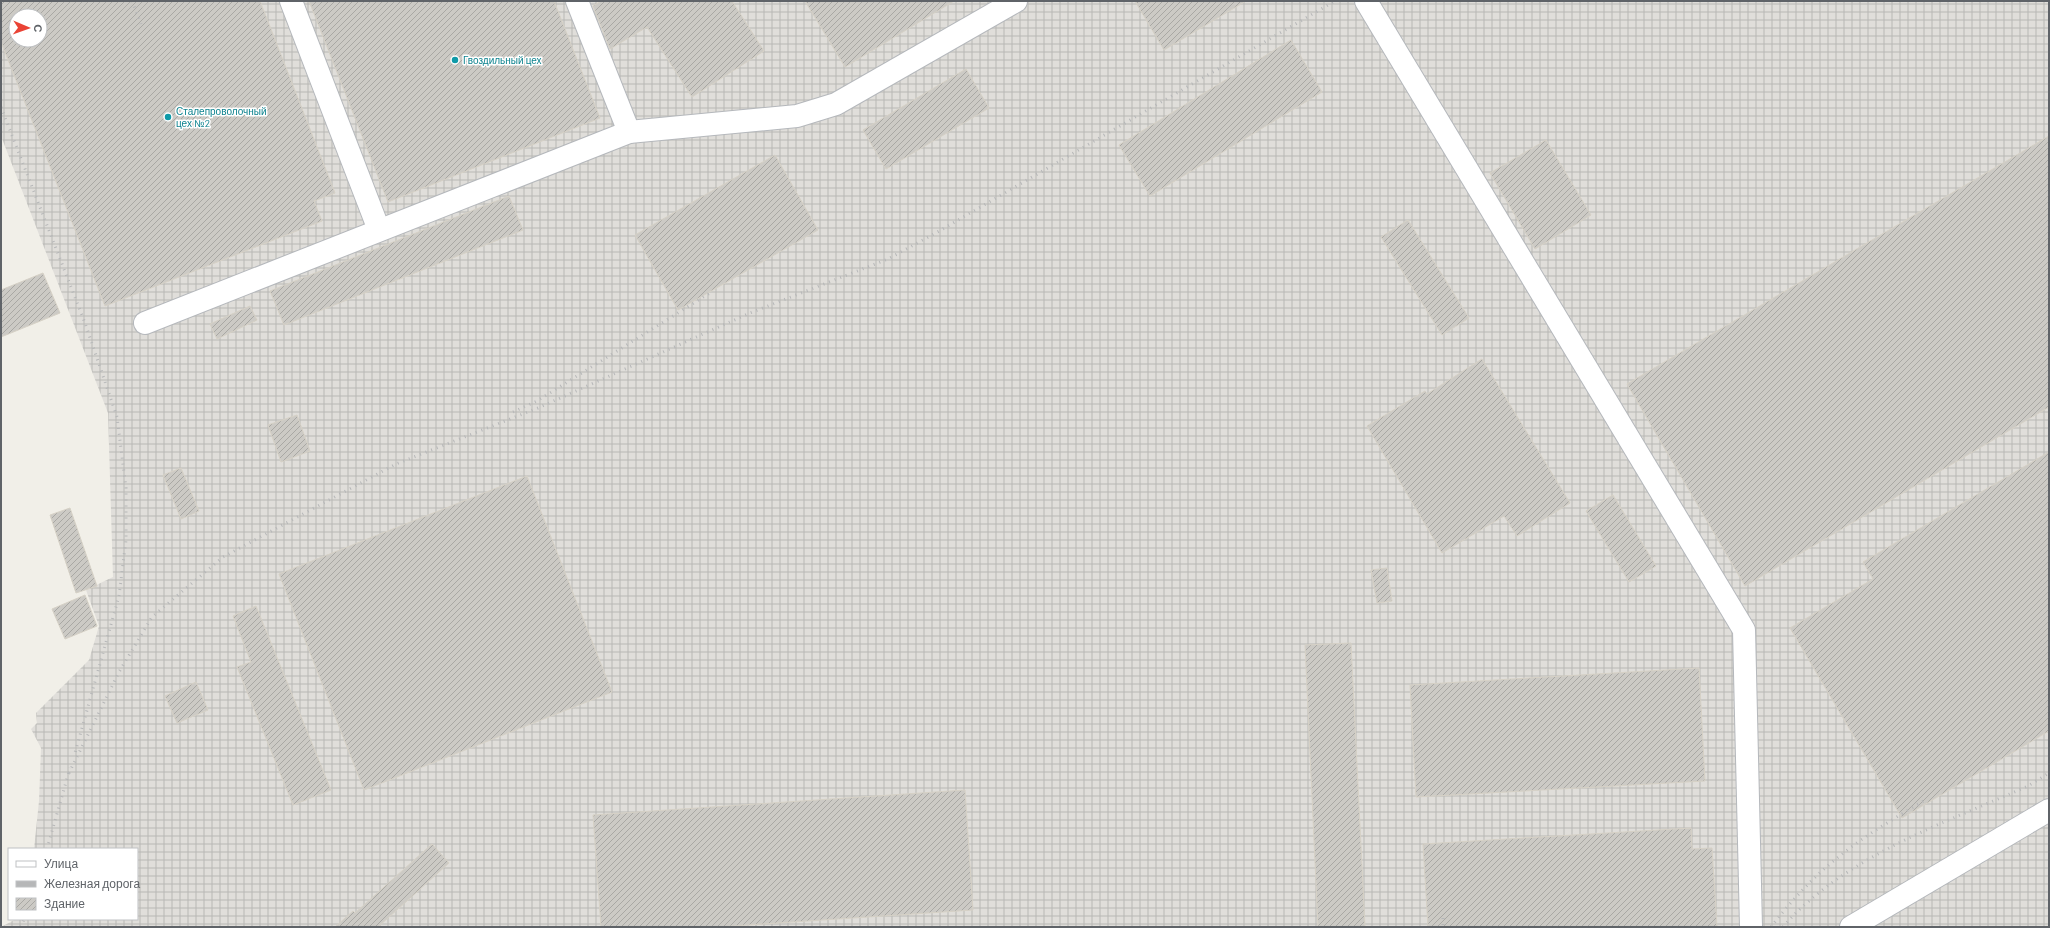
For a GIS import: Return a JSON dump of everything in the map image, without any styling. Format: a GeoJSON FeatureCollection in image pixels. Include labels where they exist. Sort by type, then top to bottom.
{"type":"FeatureCollection","features":[{"type":"Feature","properties":{"kind":"lane"},"geometry":{"type":"LineString","coordinates":[[291,1],[379,230]]}},
{"type":"Feature","properties":{"kind":"lane"},"geometry":{"type":"LineString","coordinates":[[577,1],[629,132]]}},
{"type":"Feature","properties":{"kind":"lane"},"geometry":{"type":"LineString","coordinates":[[146,323],[629,132],[797,116],[836,104],[1016,1]]}},
{"type":"Feature","properties":{"kind":"lane"},"geometry":{"type":"LineString","coordinates":[[1366,1],[1744,630],[1751,927]]}},
{"type":"Feature","properties":{"kind":"lane"},"geometry":{"type":"LineString","coordinates":[[1851,927],[2049,810]]}},
{"type":"Feature","properties":{"kind":"shaded area"},"geometry":{"type":"Polygon","coordinates":[[[1,1],[2049,1],[2049,927],[1,927],[14,920],[138,920],[138,848],[34,848],[39,801],[41,748],[31,729],[37,723],[36,713],[89,660],[99,626],[86,590],[113,577],[108,413],[1,136],[1,1]]]}},
{"type":"Feature","properties":{"kind":"building","name":"Сталепроволочный цех №2"},"geometry":{"type":"Polygon","coordinates":[[[1,1],[260,1],[335,193],[314,201],[322,221],[105,306],[1,42],[1,1]]]}},
{"type":"Feature","properties":{"kind":"building","name":"Гвоздильный цех"},"geometry":{"type":"Polygon","coordinates":[[[309,1],[554,1],[600,118],[388,202],[309,1]]]}},
{"type":"Feature","properties":{"kind":"building"},"geometry":{"type":"Polygon","coordinates":[[[601,1],[732,1],[764,51],[692,97],[647,27],[610,49],[593,6],[601,1]]]}},
{"type":"Feature","properties":{"kind":"building"},"geometry":{"type":"Polygon","coordinates":[[[805,1],[954,1],[845,67],[805,1]]]}},
{"type":"Feature","properties":{"kind":"building"},"geometry":{"type":"Polygon","coordinates":[[[1135,1],[1246,1],[1164,50],[1135,1]]]}},
{"type":"Feature","properties":{"kind":"building"},"geometry":{"type":"Polygon","coordinates":[[[1291,40],[1322,92],[1150,196],[1119,145],[1291,40]]]}},
{"type":"Feature","properties":{"kind":"building"},"geometry":{"type":"Polygon","coordinates":[[[966,69],[989,108],[886,169],[863,130],[966,69]]]}},
{"type":"Feature","properties":{"kind":"building"},"geometry":{"type":"Polygon","coordinates":[[[2049,136],[2049,407],[1745,586],[1627,384],[2049,136]]]}},
{"type":"Feature","properties":{"kind":"building"},"geometry":{"type":"Polygon","coordinates":[[[1546,140],[1591,215],[1535,249],[1490,173],[1546,140]]]}},
{"type":"Feature","properties":{"kind":"building"},"geometry":{"type":"Polygon","coordinates":[[[775,155],[818,230],[678,310],[635,235],[775,155]]]}},
{"type":"Feature","properties":{"kind":"building"},"geometry":{"type":"Polygon","coordinates":[[[509,196],[523,230],[284,325],[270,291],[509,196]]]}},
{"type":"Feature","properties":{"kind":"building"},"geometry":{"type":"Polygon","coordinates":[[[1408,220],[1469,318],[1442,335],[1381,237],[1408,220]]]}},
{"type":"Feature","properties":{"kind":"building"},"geometry":{"type":"Polygon","coordinates":[[[43,273],[60,313],[1,337],[1,290],[43,273]]]}},
{"type":"Feature","properties":{"kind":"building"},"geometry":{"type":"Polygon","coordinates":[[[250,306],[257,320],[217,339],[210,324],[250,306]]]}},
{"type":"Feature","properties":{"kind":"building"},"geometry":{"type":"Polygon","coordinates":[[[1482,359],[1570,503],[1517,536],[1504,516],[1442,553],[1367,426],[1425,391],[1427,394],[1482,359]]]}},
{"type":"Feature","properties":{"kind":"building"},"geometry":{"type":"Polygon","coordinates":[[[297,415],[310,451],[281,462],[268,425],[297,415]]]}},
{"type":"Feature","properties":{"kind":"building"},"geometry":{"type":"Polygon","coordinates":[[[2049,452],[2049,731],[1902,818],[1790,628],[1873,579],[1863,562],[2049,452]]]}},
{"type":"Feature","properties":{"kind":"building"},"geometry":{"type":"Polygon","coordinates":[[[181,468],[199,511],[181,519],[163,475],[181,468]]]}},
{"type":"Feature","properties":{"kind":"building"},"geometry":{"type":"Polygon","coordinates":[[[527,476],[612,692],[364,790],[279,574],[527,476]]]}},
{"type":"Feature","properties":{"kind":"building"},"geometry":{"type":"Polygon","coordinates":[[[1613,495],[1656,566],[1629,582],[1586,511],[1613,495]]]}},
{"type":"Feature","properties":{"kind":"building"},"geometry":{"type":"Polygon","coordinates":[[[70,508],[97,586],[76,593],[50,515],[70,508]]]}},
{"type":"Feature","properties":{"kind":"building"},"geometry":{"type":"Polygon","coordinates":[[[1387,568],[1392,601],[1377,603],[1371,570],[1387,568]]]}},
{"type":"Feature","properties":{"kind":"building"},"geometry":{"type":"Polygon","coordinates":[[[85,595],[97,626],[65,639],[52,609],[85,595]]]}},
{"type":"Feature","properties":{"kind":"building"},"geometry":{"type":"Polygon","coordinates":[[[256,606],[331,790],[293,805],[237,667],[251,662],[233,616],[256,606]]]}},
{"type":"Feature","properties":{"kind":"building"},"geometry":{"type":"Polygon","coordinates":[[[1351,643],[1365,927],[1318,927],[1305,645],[1351,643]]]}},
{"type":"Feature","properties":{"kind":"building"},"geometry":{"type":"Polygon","coordinates":[[[1699,668],[1705,781],[1416,797],[1410,685],[1699,668]]]}},
{"type":"Feature","properties":{"kind":"building"},"geometry":{"type":"Polygon","coordinates":[[[196,682],[208,710],[177,723],[165,696],[196,682]]]}},
{"type":"Feature","properties":{"kind":"building"},"geometry":{"type":"Polygon","coordinates":[[[965,790],[973,910],[718,927],[601,927],[593,815],[965,790]]]}},
{"type":"Feature","properties":{"kind":"building"},"geometry":{"type":"Polygon","coordinates":[[[1691,828],[1692,849],[1712,848],[1717,927],[1428,927],[1423,844],[1691,828]]]}},
{"type":"Feature","properties":{"kind":"building"},"geometry":{"type":"Polygon","coordinates":[[[432,844],[449,863],[378,927],[335,927],[353,911],[355,913],[432,844]]]}},
{"type":"Feature","properties":{"kind":"railway"},"geometry":{"type":"LineString","coordinates":[[132,1],[141,24]]}},
{"type":"Feature","properties":{"kind":"railway"},"geometry":{"type":"LineString","coordinates":[[69,773],[119,672],[152,617],[223,557],[396,464],[538,408],[750,313],[888,259],[941,230],[1335,1]]}},
{"type":"Feature","properties":{"kind":"railway"},"geometry":{"type":"LineString","coordinates":[[1,107],[85,323],[117,417],[126,488],[126,540],[119,596],[75,753]]}},
{"type":"Feature","properties":{"kind":"railway"},"geometry":{"type":"LineString","coordinates":[[513,412],[537,401],[713,291]]}},
{"type":"Feature","properties":{"kind":"railway"},"geometry":{"type":"LineString","coordinates":[[47,848],[70,768]]}},
{"type":"Feature","properties":{"kind":"railway"},"geometry":{"type":"LineString","coordinates":[[1783,927],[1798,910],[1809,901],[1833,882],[1859,865],[1914,836],[2028,786],[2049,773]]}},
{"type":"Feature","properties":{"kind":"railway"},"geometry":{"type":"LineString","coordinates":[[1771,927],[1804,889],[1831,863],[1851,847],[1925,800]]}},
{"type":"Feature","properties":{"kind":"railway"},"geometry":{"type":"LineString","coordinates":[[1443,918],[1443,927]]}},
{"type":"Feature","properties":{"kind":"railway"},"geometry":{"type":"LineString","coordinates":[[21,927],[24,920]]}},
{"type":"Feature","properties":{"kind":"place","name":"Гвоздильный цех"},"geometry":{"type":"Point","coordinates":[455,60]}},
{"type":"Feature","properties":{"kind":"place","name":"Сталепроволочный цех №2"},"geometry":{"type":"Point","coordinates":[168,117]}}]}
